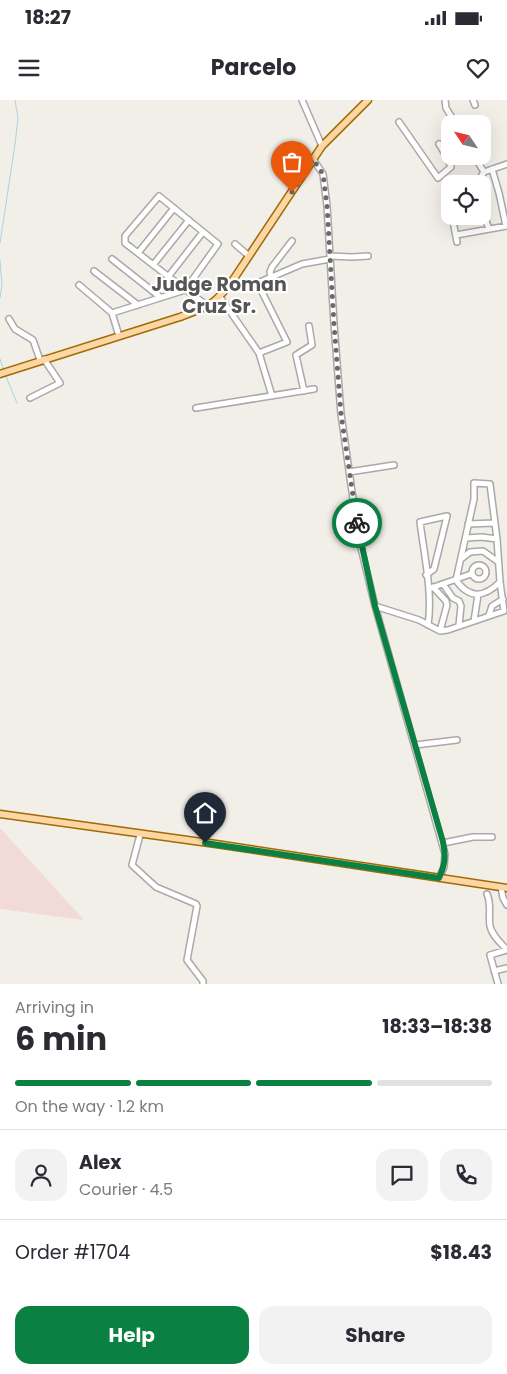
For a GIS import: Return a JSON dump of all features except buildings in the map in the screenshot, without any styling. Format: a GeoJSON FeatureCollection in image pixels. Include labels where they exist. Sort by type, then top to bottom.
{"type":"FeatureCollection","features":[{"type":"Feature","properties":{"kind":"main road"},"geometry":{"type":"LineString","coordinates":[[4,372],[180,317],[208,306],[220,297],[322,146],[368,100]]}},
{"type":"Feature","properties":{"kind":"main road"},"geometry":{"type":"LineString","coordinates":[[0,814],[140,835],[216,844],[504,888]]}},
{"type":"Feature","properties":{"kind":"street"},"geometry":{"type":"LineString","coordinates":[[302,100],[322,146]]}},
{"type":"Feature","properties":{"kind":"street"},"geometry":{"type":"LineString","coordinates":[[445,100],[446,108],[450,115]]}},
{"type":"Feature","properties":{"kind":"street"},"geometry":{"type":"LineString","coordinates":[[399,122],[438,178],[451,168],[451,165]]}},
{"type":"Feature","properties":{"kind":"street"},"geometry":{"type":"LineString","coordinates":[[313,159],[321,169],[324,183],[341,414],[362,548],[375,606],[443,842],[445,862],[439,878]]}},
{"type":"Feature","properties":{"kind":"street"},"geometry":{"type":"LineString","coordinates":[[482,175],[484,172],[507,164]]}},
{"type":"Feature","properties":{"kind":"street"},"geometry":{"type":"LineString","coordinates":[[480,165],[484,172]]}},
{"type":"Feature","properties":{"kind":"street"},"geometry":{"type":"LineString","coordinates":[[456,235],[507,226],[492,169]]}},
{"type":"Feature","properties":{"kind":"street"},"geometry":{"type":"LineString","coordinates":[[112,313],[185,290],[218,244],[158,196],[125,236],[124,241],[168,277],[185,290],[208,306]]}},
{"type":"Feature","properties":{"kind":"street"},"geometry":{"type":"LineString","coordinates":[[138,253],[174,208]]}},
{"type":"Feature","properties":{"kind":"street"},"geometry":{"type":"LineString","coordinates":[[153,265],[189,220]]}},
{"type":"Feature","properties":{"kind":"street"},"geometry":{"type":"LineString","coordinates":[[454,225],[457,242]]}},
{"type":"Feature","properties":{"kind":"street"},"geometry":{"type":"LineString","coordinates":[[488,225],[489,229]]}},
{"type":"Feature","properties":{"kind":"street"},"geometry":{"type":"LineString","coordinates":[[168,277],[203,232]]}},
{"type":"Feature","properties":{"kind":"street"},"geometry":{"type":"LineString","coordinates":[[271,277],[272,267],[292,241]]}},
{"type":"Feature","properties":{"kind":"street"},"geometry":{"type":"LineString","coordinates":[[236,244],[249,256]]}},
{"type":"Feature","properties":{"kind":"street"},"geometry":{"type":"LineString","coordinates":[[259,353],[287,342],[260,286],[263,281],[302,264],[330,257],[368,256]]}},
{"type":"Feature","properties":{"kind":"street"},"geometry":{"type":"LineString","coordinates":[[112,259],[160,298]]}},
{"type":"Feature","properties":{"kind":"street"},"geometry":{"type":"LineString","coordinates":[[94,271],[138,304]]}},
{"type":"Feature","properties":{"kind":"street"},"geometry":{"type":"LineString","coordinates":[[78,285],[112,313],[118,336]]}},
{"type":"Feature","properties":{"kind":"street"},"geometry":{"type":"LineString","coordinates":[[220,297],[259,353],[272,396]]}},
{"type":"Feature","properties":{"kind":"street"},"geometry":{"type":"LineString","coordinates":[[9,319],[15,330],[34,340],[42,360],[60,383],[30,398]]}},
{"type":"Feature","properties":{"kind":"street"},"geometry":{"type":"LineString","coordinates":[[304,391],[296,354],[312,346],[309,326]]}},
{"type":"Feature","properties":{"kind":"street"},"geometry":{"type":"LineString","coordinates":[[196,408],[314,389]]}},
{"type":"Feature","properties":{"kind":"street"},"geometry":{"type":"LineString","coordinates":[[349,472],[394,465]]}},
{"type":"Feature","properties":{"kind":"street"},"geometry":{"type":"LineString","coordinates":[[375,606],[419,620],[440,631],[504,611],[490,484],[473,483],[474,499],[456,580]]}},
{"type":"Feature","properties":{"kind":"street"},"geometry":{"type":"LineString","coordinates":[[426,574],[434,569],[447,516],[420,522],[426,574],[431,588],[428,624]]}},
{"type":"Feature","properties":{"kind":"street"},"geometry":{"type":"LineString","coordinates":[[468,524],[495,523]]}},
{"type":"Feature","properties":{"kind":"street"},"geometry":{"type":"LineString","coordinates":[[466,538],[482,537],[497,539]]}},
{"type":"Feature","properties":{"kind":"street"},"geometry":{"type":"LineString","coordinates":[[460,561],[465,555],[476,550],[483,551],[498,563]]}},
{"type":"Feature","properties":{"kind":"street"},"geometry":{"type":"LineString","coordinates":[[486,569],[498,563]]}},
{"type":"Feature","properties":{"kind":"street"},"geometry":{"type":"LineString","coordinates":[[471,574],[475,565],[486,569]]}},
{"type":"Feature","properties":{"kind":"street"},"geometry":{"type":"LineString","coordinates":[[471,574],[476,579],[481,579],[486,574],[486,569]]}},
{"type":"Feature","properties":{"kind":"street"},"geometry":{"type":"LineString","coordinates":[[431,588],[471,574]]}},
{"type":"Feature","properties":{"kind":"street"},"geometry":{"type":"LineString","coordinates":[[456,580],[466,591],[478,595],[488,591],[500,582]]}},
{"type":"Feature","properties":{"kind":"street"},"geometry":{"type":"LineString","coordinates":[[443,584],[453,598],[459,601],[461,606],[459,625]]}},
{"type":"Feature","properties":{"kind":"street"},"geometry":{"type":"LineString","coordinates":[[431,588],[447,604],[440,631]]}},
{"type":"Feature","properties":{"kind":"street"},"geometry":{"type":"LineString","coordinates":[[474,621],[478,595]]}},
{"type":"Feature","properties":{"kind":"street"},"geometry":{"type":"LineString","coordinates":[[489,616],[492,606],[503,599]]}},
{"type":"Feature","properties":{"kind":"street"},"geometry":{"type":"LineString","coordinates":[[415,745],[457,740]]}},
{"type":"Feature","properties":{"kind":"street"},"geometry":{"type":"LineString","coordinates":[[140,835],[132,865],[156,887],[197,906],[187,960],[204,984]]}},
{"type":"Feature","properties":{"kind":"street"},"geometry":{"type":"LineString","coordinates":[[443,842],[473,837],[492,837]]}},
{"type":"Feature","properties":{"kind":"street"},"geometry":{"type":"LineString","coordinates":[[486,885],[491,908],[490,928],[495,937],[507,950],[490,955],[498,984]]}},
{"type":"Feature","properties":{"kind":"street"},"geometry":{"type":"LineString","coordinates":[[504,888],[503,898],[507,904]]}},
{"type":"Feature","properties":{"kind":"street"},"geometry":{"type":"LineString","coordinates":[[494,971],[507,968]]}},
{"type":"Feature","properties":{"kind":"shaded area"},"geometry":{"type":"Polygon","coordinates":[[[0,828],[84,920],[0,909],[0,828]]]}},
{"type":"Feature","properties":{"kind":"waterway"},"geometry":{"type":"LineString","coordinates":[[0,243],[18,118],[15,100]]}},
{"type":"Feature","properties":{"kind":"waterway"},"geometry":{"type":"LineString","coordinates":[[0,261],[2,285],[0,298]]}},
{"type":"Feature","properties":{"kind":"waterway"},"geometry":{"type":"LineString","coordinates":[[0,359],[4,371]]}},
{"type":"Feature","properties":{"kind":"waterway"},"geometry":{"type":"LineString","coordinates":[[5,374],[17,403]]}},
{"type":"Feature","properties":{"kind":"way so far"},"geometry":{"type":"LineString","coordinates":[[292,192],[313,159],[323,174],[327,206],[341,414],[357,523]]}},
{"type":"Feature","properties":{"kind":"district","name":"Judge Roman Cruz Sr."},"geometry":{"type":"Point","coordinates":[219,295]}},
{"type":"Feature","properties":{"kind":"route"},"geometry":{"type":"LineString","coordinates":[[205,843],[439,878],[445,862],[443,842],[375,606],[357,523]]}}]}
